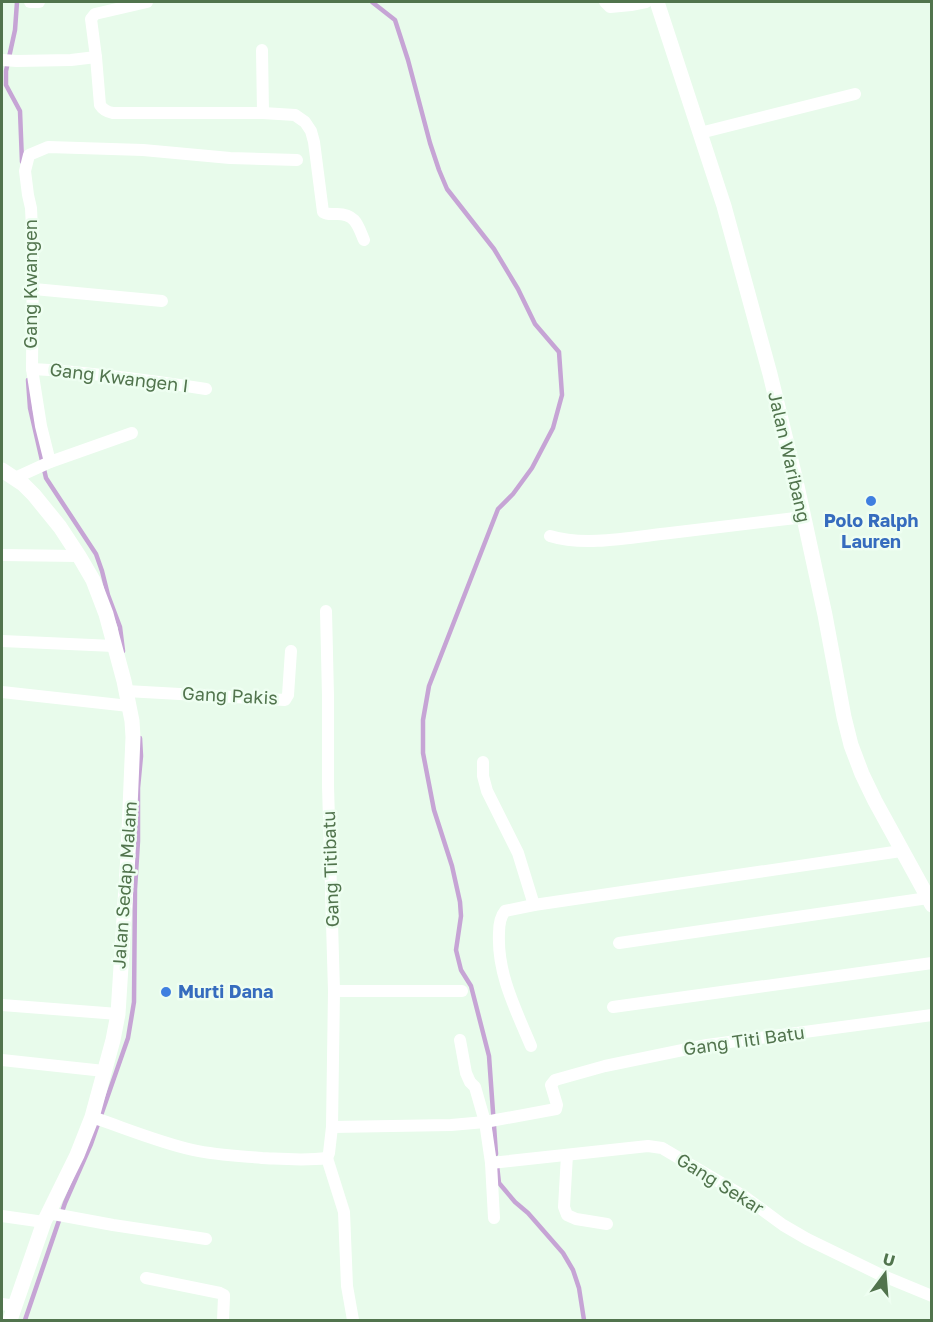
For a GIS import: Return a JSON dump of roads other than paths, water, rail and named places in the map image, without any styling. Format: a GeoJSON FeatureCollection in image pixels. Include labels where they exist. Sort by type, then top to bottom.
{"type":"FeatureCollection","features":[{"type":"Feature","properties":{"kind":"street"},"geometry":{"type":"LineString","coordinates":[[30,2],[39,2]]}},
{"type":"Feature","properties":{"kind":"street"},"geometry":{"type":"LineString","coordinates":[[147,2],[92,16],[91,25],[100,105],[107,112],[113,113],[295,115],[311,130],[324,214],[343,214],[352,217],[364,240]]}},
{"type":"Feature","properties":{"kind":"street"},"geometry":{"type":"LineString","coordinates":[[605,2],[610,7],[631,6],[646,2]]}},
{"type":"Feature","properties":{"kind":"street","name":"Jalan Waribang"},"geometry":{"type":"LineString","coordinates":[[657,2],[724,206],[748,293],[804,517],[851,746],[862,774],[930,902]]}},
{"type":"Feature","properties":{"kind":"street"},"geometry":{"type":"LineString","coordinates":[[262,50],[263,113]]}},
{"type":"Feature","properties":{"kind":"street"},"geometry":{"type":"LineString","coordinates":[[2,60],[96,57]]}},
{"type":"Feature","properties":{"kind":"street"},"geometry":{"type":"LineString","coordinates":[[700,133],[855,94]]}},
{"type":"Feature","properties":{"kind":"street","name":"Gang Kwangen"},"geometry":{"type":"LineString","coordinates":[[46,464],[31,354],[34,289],[31,208],[25,171],[29,155],[48,147],[143,150],[230,158],[297,160]]}},
{"type":"Feature","properties":{"kind":"street"},"geometry":{"type":"LineString","coordinates":[[34,289],[162,301]]}},
{"type":"Feature","properties":{"kind":"street","name":"Gang Kwangen I"},"geometry":{"type":"LineString","coordinates":[[32,369],[76,371],[206,388]]}},
{"type":"Feature","properties":{"kind":"street"},"geometry":{"type":"LineString","coordinates":[[15,478],[46,464],[132,433]]}},
{"type":"Feature","properties":{"kind":"street","name":"Jalan Sedap Malam"},"geometry":{"type":"LineString","coordinates":[[2,470],[34,495],[60,527],[93,580],[130,695],[133,737],[118,1014],[104,1071],[98,1119],[77,1155],[53,1217],[9,1310]]}},
{"type":"Feature","properties":{"kind":"street"},"geometry":{"type":"LineString","coordinates":[[550,536],[580,542],[804,517]]}},
{"type":"Feature","properties":{"kind":"street"},"geometry":{"type":"LineString","coordinates":[[2,555],[79,556]]}},
{"type":"Feature","properties":{"kind":"street","name":"Gang Titibatu"},"geometry":{"type":"LineString","coordinates":[[326,611],[334,991],[332,1127],[327,1158]]}},
{"type":"Feature","properties":{"kind":"street"},"geometry":{"type":"LineString","coordinates":[[2,640],[114,646]]}},
{"type":"Feature","properties":{"kind":"street","name":"Gang Pakis"},"geometry":{"type":"LineString","coordinates":[[130,695],[285,700],[288,695],[291,651]]}},
{"type":"Feature","properties":{"kind":"street"},"geometry":{"type":"LineString","coordinates":[[2,692],[130,695]]}},
{"type":"Feature","properties":{"kind":"street"},"geometry":{"type":"LineString","coordinates":[[483,762],[483,776],[487,791],[518,852],[534,905]]}},
{"type":"Feature","properties":{"kind":"street"},"geometry":{"type":"LineString","coordinates":[[531,1046],[506,986],[498,950],[500,921],[503,912],[534,905],[901,851]]}},
{"type":"Feature","properties":{"kind":"street"},"geometry":{"type":"LineString","coordinates":[[619,943],[930,902]]}},
{"type":"Feature","properties":{"kind":"street"},"geometry":{"type":"LineString","coordinates":[[613,1007],[932,963]]}},
{"type":"Feature","properties":{"kind":"street"},"geometry":{"type":"LineString","coordinates":[[334,991],[462,991]]}},
{"type":"Feature","properties":{"kind":"street"},"geometry":{"type":"LineString","coordinates":[[2,1005],[118,1014]]}},
{"type":"Feature","properties":{"kind":"street","name":"Gang Titi Batu"},"geometry":{"type":"LineString","coordinates":[[491,1121],[555,1110],[557,1105],[551,1085],[553,1082],[559,1078],[605,1066],[707,1045],[932,1014]]}},
{"type":"Feature","properties":{"kind":"street"},"geometry":{"type":"LineString","coordinates":[[460,1040],[465,1073],[475,1087],[491,1121],[495,1162],[494,1218]]}},
{"type":"Feature","properties":{"kind":"street"},"geometry":{"type":"LineString","coordinates":[[2,1060],[104,1071]]}},
{"type":"Feature","properties":{"kind":"street"},"geometry":{"type":"LineString","coordinates":[[98,1119],[195,1150],[289,1160],[309,1161],[327,1158],[344,1212],[347,1286],[353,1320]]}},
{"type":"Feature","properties":{"kind":"street"},"geometry":{"type":"LineString","coordinates":[[332,1127],[451,1125],[491,1121]]}},
{"type":"Feature","properties":{"kind":"street","name":"Gang Sekar"},"geometry":{"type":"LineString","coordinates":[[495,1162],[648,1146],[662,1148],[745,1197],[783,1225],[807,1239],[881,1275],[932,1296]]}},
{"type":"Feature","properties":{"kind":"street"},"geometry":{"type":"LineString","coordinates":[[567,1155],[564,1207],[567,1215],[576,1219],[607,1224]]}},
{"type":"Feature","properties":{"kind":"street"},"geometry":{"type":"LineString","coordinates":[[2,1215],[53,1217],[206,1239]]}},
{"type":"Feature","properties":{"kind":"street"},"geometry":{"type":"LineString","coordinates":[[146,1278],[224,1295],[223,1320]]}},
{"type":"Feature","properties":{"kind":"waterway"},"geometry":{"type":"LineString","coordinates":[[17,2],[15,30],[6,71],[6,85],[20,111],[22,162]]}},
{"type":"Feature","properties":{"kind":"waterway"},"geometry":{"type":"LineString","coordinates":[[372,2],[395,20],[430,143],[447,189],[494,249],[518,289],[535,324],[559,352],[562,395],[553,428],[532,468],[513,494],[498,509],[429,686],[423,720],[423,753],[434,810],[452,866],[460,902],[461,916],[456,950],[461,970],[471,986],[489,1056],[496,1154]]}},
{"type":"Feature","properties":{"kind":"waterway"},"geometry":{"type":"LineString","coordinates":[[28,380],[30,408],[46,478],[96,554],[120,627],[123,651]]}},
{"type":"Feature","properties":{"kind":"waterway"},"geometry":{"type":"LineString","coordinates":[[25,1320],[65,1203],[91,1144],[128,1038],[134,1002],[140,738]]}},
{"type":"Feature","properties":{"kind":"waterway"},"geometry":{"type":"LineString","coordinates":[[497,1165],[499,1183],[563,1253],[573,1270],[579,1288],[584,1320]]}},
{"type":"Feature","properties":{"kind":"place","name":"Polo Ralph Lauren"},"geometry":{"type":"Point","coordinates":[871,501]}},
{"type":"Feature","properties":{"kind":"place","name":"Murti Dana"},"geometry":{"type":"Point","coordinates":[166,992]}}]}
